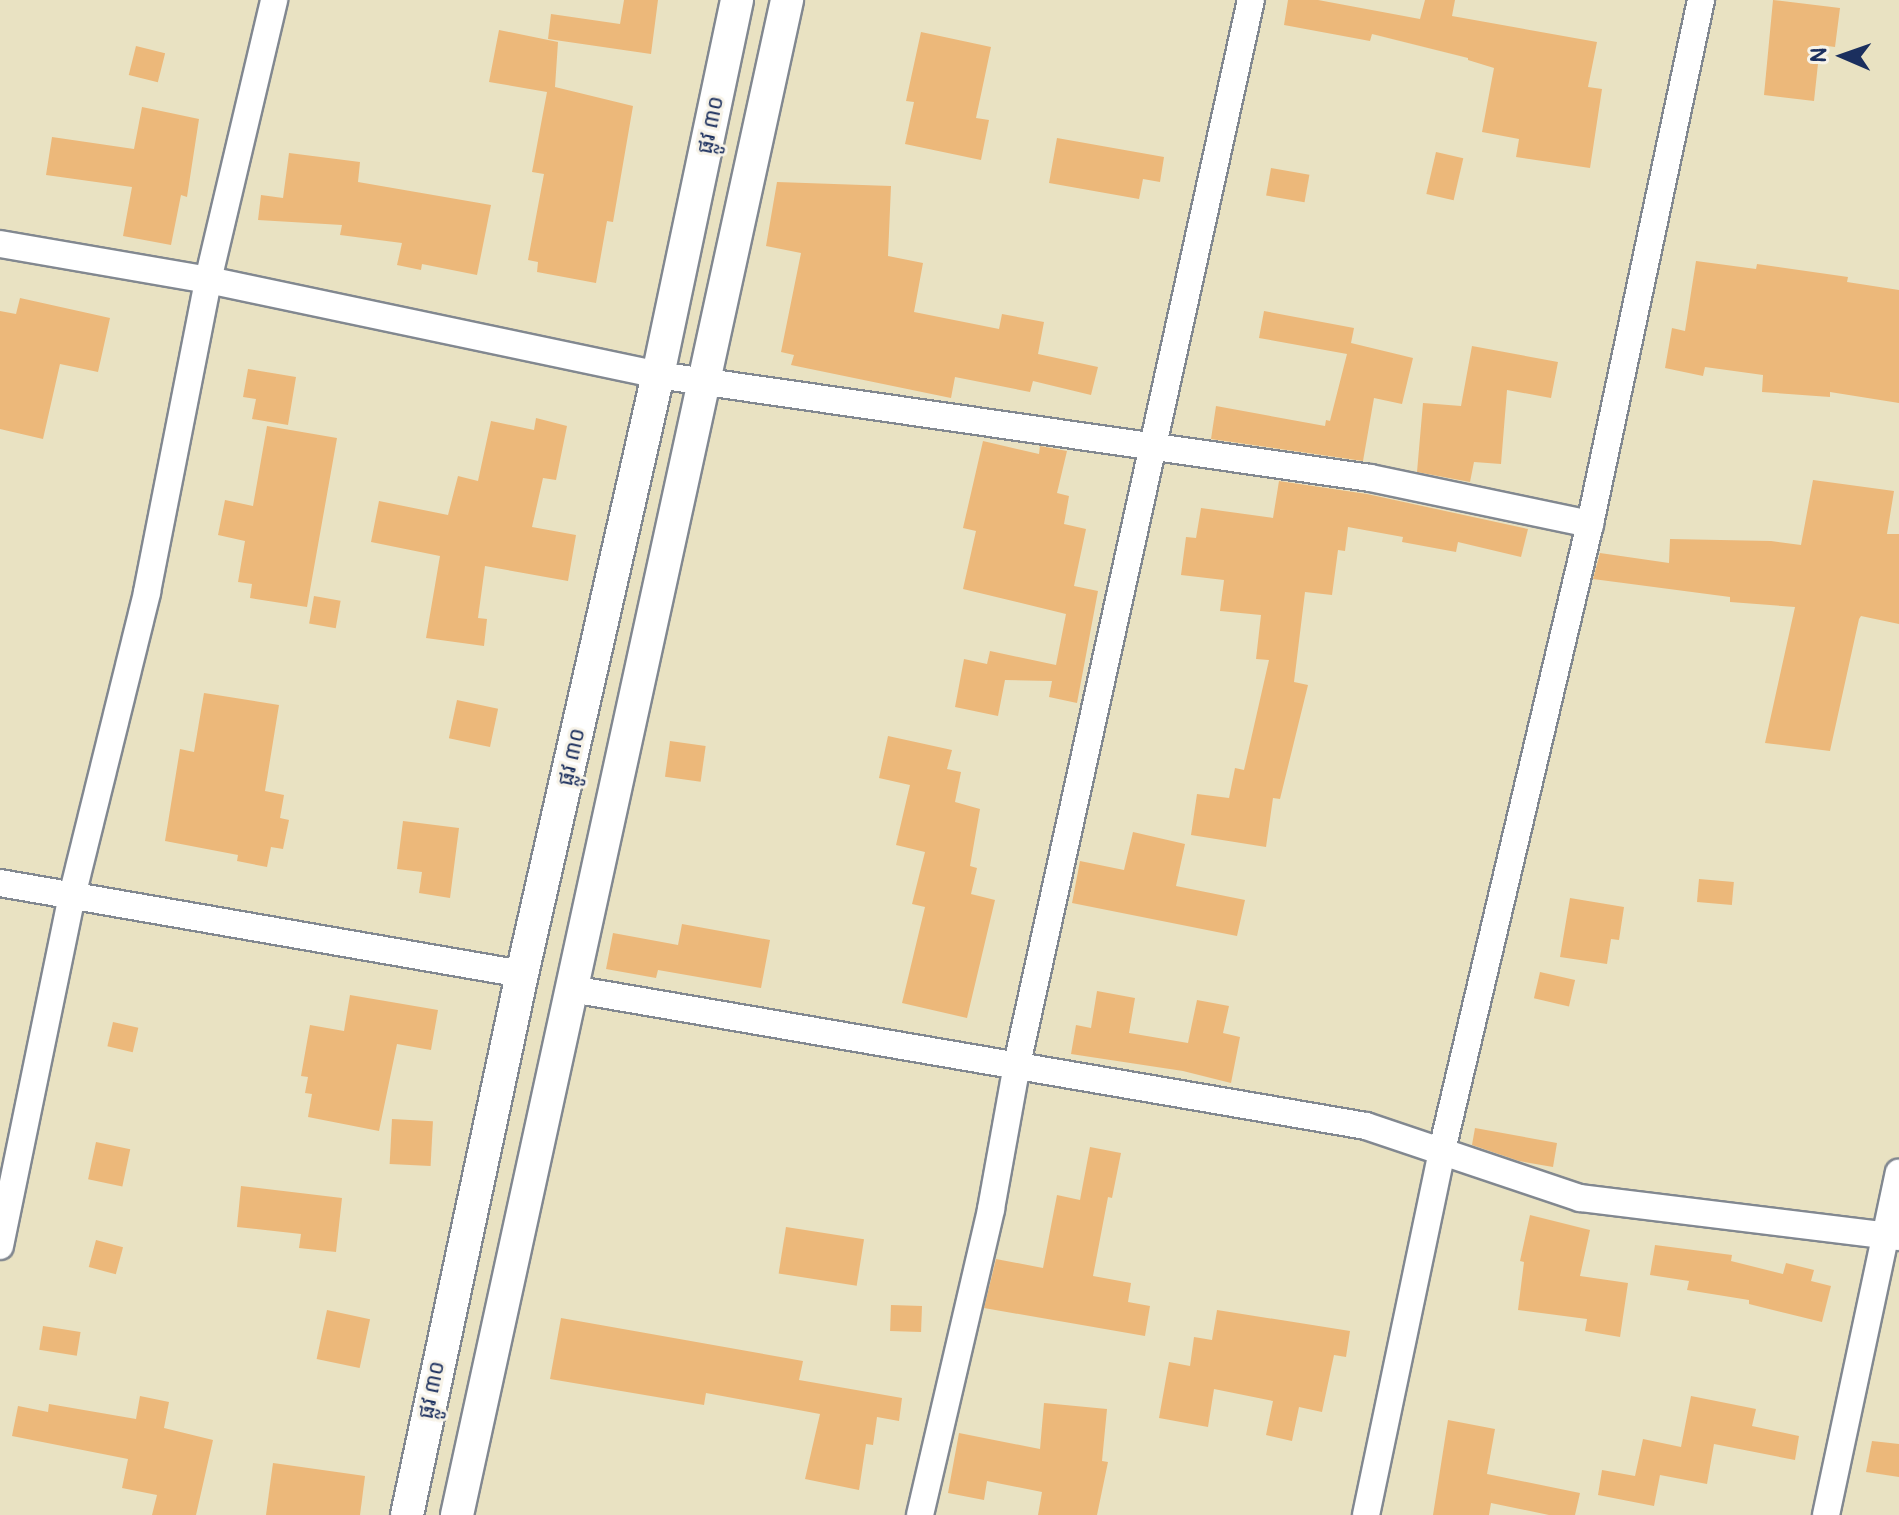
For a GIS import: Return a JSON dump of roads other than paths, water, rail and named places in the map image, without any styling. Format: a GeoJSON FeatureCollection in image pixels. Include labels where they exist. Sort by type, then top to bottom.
{"type":"FeatureCollection","features":[{"type":"Feature","properties":{"kind":"street"},"geometry":{"type":"LineString","coordinates":[[0,1246],[72,896],[147,592],[208,280],[274,0]]}},
{"type":"Feature","properties":{"kind":"street","name":"ផ្លូវ ៣០"},"geometry":{"type":"LineString","coordinates":[[407,1515],[522,974],[658,375],[737,0]]}},
{"type":"Feature","properties":{"kind":"street"},"geometry":{"type":"LineString","coordinates":[[457,1515],[787,0]]}},
{"type":"Feature","properties":{"kind":"street"},"geometry":{"type":"LineString","coordinates":[[920,1515],[991,1209],[1017,1064],[1251,0]]}},
{"type":"Feature","properties":{"kind":"street"},"geometry":{"type":"LineString","coordinates":[[1366,1515],[1442,1150],[1590,524],[1701,0]]}},
{"type":"Feature","properties":{"kind":"street"},"geometry":{"type":"LineString","coordinates":[[0,244],[208,280],[658,375],[1370,478],[1590,524]]}},
{"type":"Feature","properties":{"kind":"street"},"geometry":{"type":"LineString","coordinates":[[0,883],[522,974]]}},
{"type":"Feature","properties":{"kind":"street"},"geometry":{"type":"LineString","coordinates":[[572,989],[1366,1126],[1580,1198],[1892,1236]]}},
{"type":"Feature","properties":{"kind":"street"},"geometry":{"type":"LineString","coordinates":[[1826,1515],[1892,1236],[1899,1173]]}}]}
